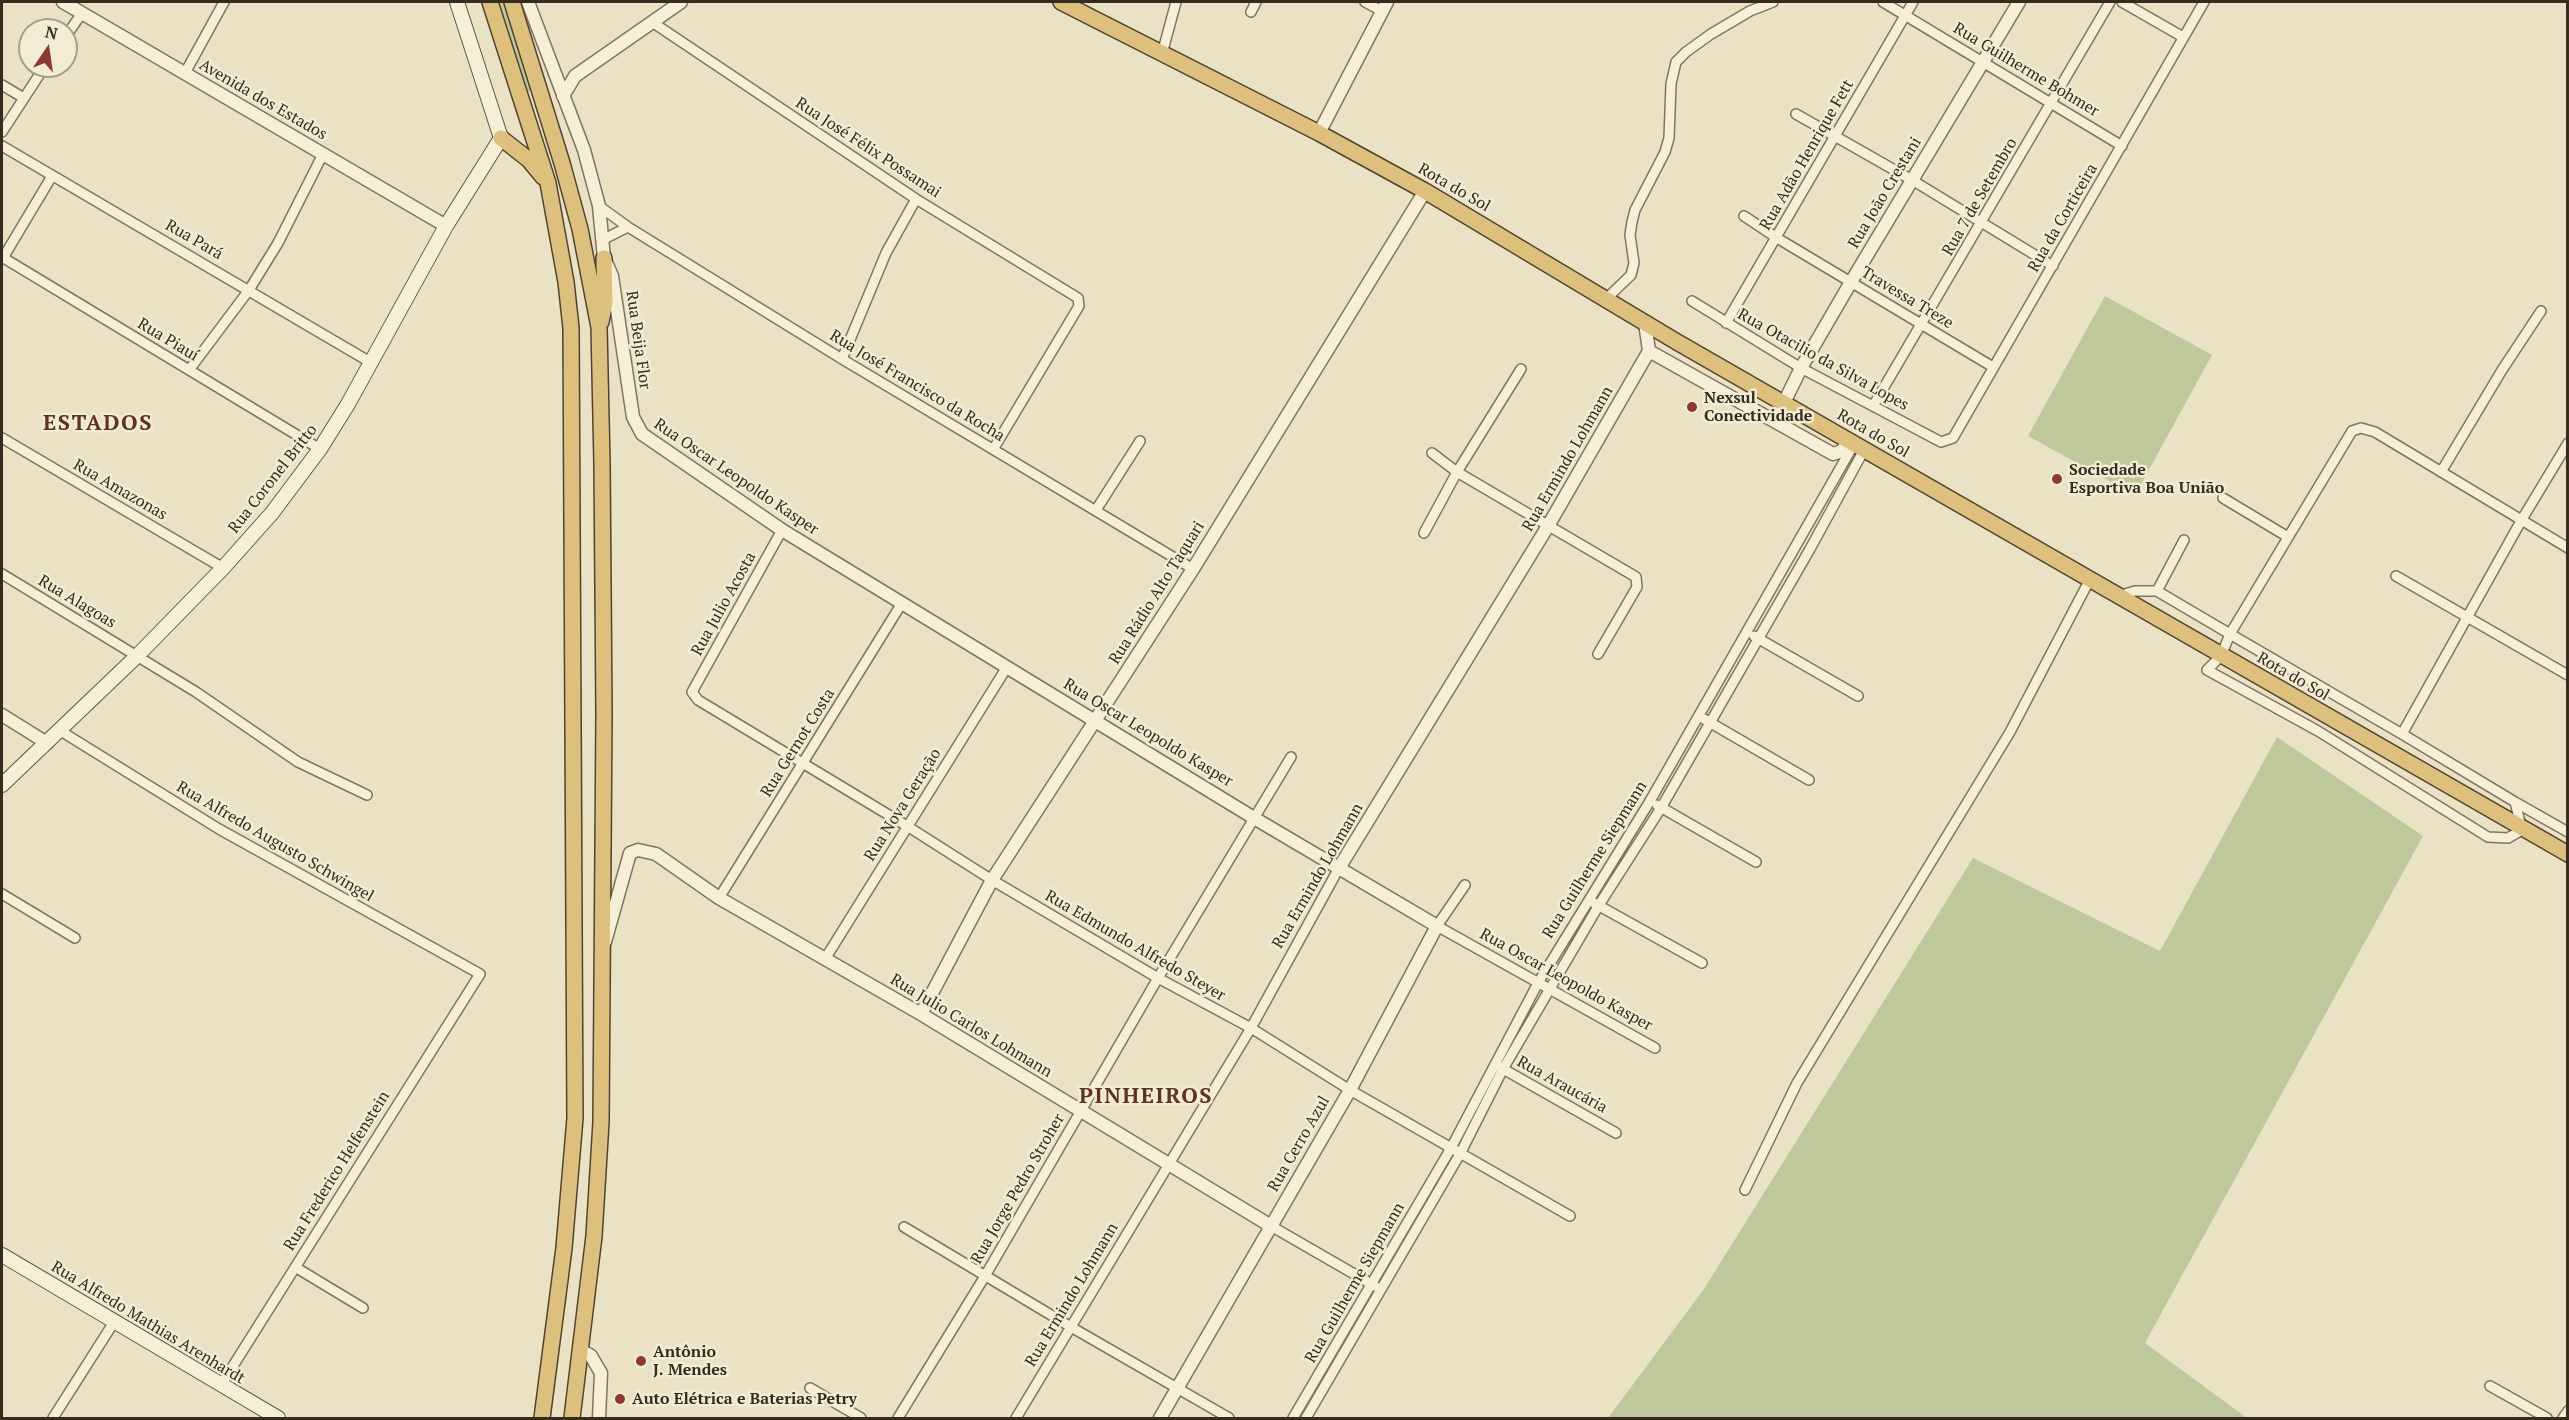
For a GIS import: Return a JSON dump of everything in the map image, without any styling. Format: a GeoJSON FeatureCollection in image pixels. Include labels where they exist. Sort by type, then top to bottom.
{"type":"FeatureCollection","features":[{"type":"Feature","properties":{"kind":"highway"},"geometry":{"type":"LineString","coordinates":[[490,2],[548,183],[566,282],[573,377],[574,1083],[570,1184],[542,1419]]}},
{"type":"Feature","properties":{"kind":"highway"},"geometry":{"type":"LineString","coordinates":[[512,2],[574,207],[599,327],[603,487],[601,1122],[598,1187],[572,1419]]}},
{"type":"Feature","properties":{"kind":"highway","name":"Rota do Sol"},"geometry":{"type":"LineString","coordinates":[[1062,2],[1320,133],[1425,191],[1645,323],[2089,581],[2522,830],[2568,854]]}},
{"type":"Feature","properties":{"kind":"highway"},"geometry":{"type":"LineString","coordinates":[[501,138],[529,160],[548,183]]}},
{"type":"Feature","properties":{"kind":"highway"},"geometry":{"type":"LineString","coordinates":[[599,327],[605,302],[604,258]]}},
{"type":"Feature","properties":{"kind":"highway"},"geometry":{"type":"LineString","coordinates":[[533,1419],[548,1374]]}},
{"type":"Feature","properties":{"kind":"main road"},"geometry":{"type":"LineString","coordinates":[[457,2],[501,138]]}},
{"type":"Feature","properties":{"kind":"main road","name":"Rua Coronel Britto"},"geometry":{"type":"LineString","coordinates":[[2,785],[137,656],[223,568],[272,513],[320,450],[446,226],[501,138]]}},
{"type":"Feature","properties":{"kind":"main road","name":"Rua Alfredo Mathias Arenhardt"},"geometry":{"type":"LineString","coordinates":[[2,1255],[278,1419]]}},
{"type":"Feature","properties":{"kind":"street","name":"Avenida dos Estados"},"geometry":{"type":"LineString","coordinates":[[63,2],[446,226]]}},
{"type":"Feature","properties":{"kind":"street"},"geometry":{"type":"LineString","coordinates":[[185,73],[224,2]]}},
{"type":"Feature","properties":{"kind":"street","name":"Rua Beija Flor"},"geometry":{"type":"LineString","coordinates":[[528,2],[584,150],[599,206],[604,258],[612,276],[636,427]]}},
{"type":"Feature","properties":{"kind":"street"},"geometry":{"type":"LineString","coordinates":[[563,96],[575,76],[681,2]]}},
{"type":"Feature","properties":{"kind":"street"},"geometry":{"type":"LineString","coordinates":[[1162,54],[1176,2]]}},
{"type":"Feature","properties":{"kind":"street"},"geometry":{"type":"LineString","coordinates":[[1251,12],[1256,2]]}},
{"type":"Feature","properties":{"kind":"street"},"geometry":{"type":"LineString","coordinates":[[1320,133],[1385,6],[1365,2]]}},
{"type":"Feature","properties":{"kind":"street"},"geometry":{"type":"LineString","coordinates":[[1606,299],[1631,275],[1634,263],[1630,235],[1635,210],[1665,152],[1669,138],[1671,84],[1676,62],[1711,34],[1750,11],[1773,2]]}},
{"type":"Feature","properties":{"kind":"street","name":"Rua Guilherme Bohmer"},"geometry":{"type":"LineString","coordinates":[[1883,2],[2122,146]]}},
{"type":"Feature","properties":{"kind":"street","name":"Rua Adão Henrique Fett"},"geometry":{"type":"LineString","coordinates":[[1726,323],[1914,2]]}},
{"type":"Feature","properties":{"kind":"street","name":"Rua João Crestani"},"geometry":{"type":"LineString","coordinates":[[1775,421],[1801,368],[1851,282],[2019,2]]}},
{"type":"Feature","properties":{"kind":"street","name":"Rua 7 de Setembro"},"geometry":{"type":"LineString","coordinates":[[1873,406],[2110,2]]}},
{"type":"Feature","properties":{"kind":"street"},"geometry":{"type":"LineString","coordinates":[[2122,2],[2183,37]]}},
{"type":"Feature","properties":{"kind":"street","name":"Rua da Corticeira"},"geometry":{"type":"LineString","coordinates":[[1941,442],[1953,438],[2204,2]]}},
{"type":"Feature","properties":{"kind":"street"},"geometry":{"type":"LineString","coordinates":[[78,19],[82,13]]}},
{"type":"Feature","properties":{"kind":"street","name":"Rua José Félix Possamai"},"geometry":{"type":"LineString","coordinates":[[652,22],[916,199],[1078,298],[1079,306],[994,448]]}},
{"type":"Feature","properties":{"kind":"street"},"geometry":{"type":"LineString","coordinates":[[556,79],[575,76]]}},
{"type":"Feature","properties":{"kind":"street"},"geometry":{"type":"LineString","coordinates":[[2,132],[36,78]]}},
{"type":"Feature","properties":{"kind":"street"},"geometry":{"type":"LineString","coordinates":[[2,85],[22,97]]}},
{"type":"Feature","properties":{"kind":"street"},"geometry":{"type":"LineString","coordinates":[[1796,114],[1912,180],[2053,266]]}},
{"type":"Feature","properties":{"kind":"street","name":"Rua Pará"},"geometry":{"type":"LineString","coordinates":[[2,146],[370,362]]}},
{"type":"Feature","properties":{"kind":"street"},"geometry":{"type":"LineString","coordinates":[[189,370],[249,290],[282,235],[322,154]]}},
{"type":"Feature","properties":{"kind":"street"},"geometry":{"type":"LineString","coordinates":[[2,257],[52,176]]}},
{"type":"Feature","properties":{"kind":"street","name":"Rua Rádio Alto Taquari"},"geometry":{"type":"LineString","coordinates":[[921,1014],[992,880],[1193,569],[1425,191]]}},
{"type":"Feature","properties":{"kind":"street"},"geometry":{"type":"LineString","coordinates":[[842,359],[886,253],[916,199]]}},
{"type":"Feature","properties":{"kind":"street","name":"Rua José Francisco da Rocha"},"geometry":{"type":"LineString","coordinates":[[599,206],[628,227],[842,359],[1193,569]]}},
{"type":"Feature","properties":{"kind":"street","name":"Travessa Treze"},"geometry":{"type":"LineString","coordinates":[[1744,216],[1993,367]]}},
{"type":"Feature","properties":{"kind":"street"},"geometry":{"type":"LineString","coordinates":[[602,240],[628,227]]}},
{"type":"Feature","properties":{"kind":"street","name":"Rua Piauí"},"geometry":{"type":"LineString","coordinates":[[2,257],[320,450]]}},
{"type":"Feature","properties":{"kind":"street","name":"Rua Otacilio da Silva Lopes"},"geometry":{"type":"LineString","coordinates":[[1692,302],[1801,368],[1941,442]]}},
{"type":"Feature","properties":{"kind":"street"},"geometry":{"type":"LineString","coordinates":[[2442,472],[2502,370],[2541,311]]}},
{"type":"Feature","properties":{"kind":"street"},"geometry":{"type":"LineString","coordinates":[[1645,323],[1649,351],[1833,454],[1856,464]]}},
{"type":"Feature","properties":{"kind":"street","name":"Rua Ermindo Lohmann"},"geometry":{"type":"LineString","coordinates":[[1016,1419],[1251,1028],[1339,868],[1548,526],[1649,351]]}},
{"type":"Feature","properties":{"kind":"street"},"geometry":{"type":"LineString","coordinates":[[1424,533],[1457,472],[1521,369]]}},
{"type":"Feature","properties":{"kind":"street","name":"Rua Oscar Leopoldo Kasper"},"geometry":{"type":"LineString","coordinates":[[636,427],[649,440],[782,530],[1254,818],[1437,926],[1655,1048]]}},
{"type":"Feature","properties":{"kind":"street"},"geometry":{"type":"LineString","coordinates":[[2515,802],[2522,830],[2508,838],[2488,837],[2318,731],[2207,670],[2221,656],[2230,634],[2352,431],[2361,428],[2375,432],[2568,548]]}},
{"type":"Feature","properties":{"kind":"street","name":"Rua Amazonas"},"geometry":{"type":"LineString","coordinates":[[2,438],[223,568]]}},
{"type":"Feature","properties":{"kind":"street"},"geometry":{"type":"LineString","coordinates":[[1096,510],[1140,441]]}},
{"type":"Feature","properties":{"kind":"street"},"geometry":{"type":"LineString","coordinates":[[2402,734],[2466,616],[2568,442]]}},
{"type":"Feature","properties":{"kind":"street"},"geometry":{"type":"LineString","coordinates":[[1842,456],[1855,445]]}},
{"type":"Feature","properties":{"kind":"street","name":"Rua Guilherme Siepmann"},"geometry":{"type":"LineString","coordinates":[[1293,1419],[1499,1066],[1549,990],[1599,905],[1661,808],[1779,605],[1856,464],[1855,445]]}},
{"type":"Feature","properties":{"kind":"street"},"geometry":{"type":"LineString","coordinates":[[1432,453],[1457,472],[1636,577],[1637,587],[1598,654]]}},
{"type":"Feature","properties":{"kind":"street","name":"Rua Guilherme Siepmann"},"geometry":{"type":"LineString","coordinates":[[1306,1419],[1460,1154],[1538,983],[1617,851],[1650,801],[1842,456]]}},
{"type":"Feature","properties":{"kind":"street"},"geometry":{"type":"LineString","coordinates":[[2223,498],[2288,537]]}},
{"type":"Feature","properties":{"kind":"street","name":"Rua Julio Acosta"},"geometry":{"type":"LineString","coordinates":[[692,692],[782,530]]}},
{"type":"Feature","properties":{"kind":"street"},"geometry":{"type":"LineString","coordinates":[[2157,591],[2184,540]]}},
{"type":"Feature","properties":{"kind":"street","name":"Rua Alagoas"},"geometry":{"type":"LineString","coordinates":[[2,574],[196,692],[298,762],[367,795]]}},
{"type":"Feature","properties":{"kind":"street"},"geometry":{"type":"LineString","coordinates":[[2396,576],[2568,675]]}},
{"type":"Feature","properties":{"kind":"street"},"geometry":{"type":"LineString","coordinates":[[1745,1190],[1797,1083],[2010,732],[2089,581]]}},
{"type":"Feature","properties":{"kind":"street"},"geometry":{"type":"LineString","coordinates":[[2117,596],[2135,591],[2157,591],[2568,832]]}},
{"type":"Feature","properties":{"kind":"street","name":"Rua Gernot Costa"},"geometry":{"type":"LineString","coordinates":[[719,898],[902,603]]}},
{"type":"Feature","properties":{"kind":"street"},"geometry":{"type":"LineString","coordinates":[[1746,632],[1858,696]]}},
{"type":"Feature","properties":{"kind":"street","name":"Rua Nova Geração"},"geometry":{"type":"LineString","coordinates":[[825,959],[1007,667]]}},
{"type":"Feature","properties":{"kind":"street","name":"Rua Edmundo Alfredo Steyer"},"geometry":{"type":"LineString","coordinates":[[692,692],[698,700],[992,880],[1158,978],[1251,1028],[1350,1090],[1570,1216]]}},
{"type":"Feature","properties":{"kind":"street"},"geometry":{"type":"LineString","coordinates":[[2,715],[46,743]]}},
{"type":"Feature","properties":{"kind":"street"},"geometry":{"type":"LineString","coordinates":[[1698,716],[1809,780]]}},
{"type":"Feature","properties":{"kind":"street","name":"Rua Alfredo Augusto Schwingel"},"geometry":{"type":"LineString","coordinates":[[59,730],[219,829],[480,974]]}},
{"type":"Feature","properties":{"kind":"street","name":"Rua Jorge Pedro Stroher"},"geometry":{"type":"LineString","coordinates":[[898,1419],[985,1276],[1158,978],[1291,757]]}},
{"type":"Feature","properties":{"kind":"street"},"geometry":{"type":"LineString","coordinates":[[1650,801],[1756,862]]}},
{"type":"Feature","properties":{"kind":"street","name":"Rua Julio Carlos Lohmann"},"geometry":{"type":"LineString","coordinates":[[603,950],[630,853],[638,850],[656,854],[719,898],[921,1014],[1271,1226],[1382,1289]]}},
{"type":"Feature","properties":{"kind":"street"},"geometry":{"type":"LineString","coordinates":[[1617,851],[1630,859]]}},
{"type":"Feature","properties":{"kind":"street","name":"Rua Cerro Azul"},"geometry":{"type":"LineString","coordinates":[[1160,1419],[1350,1090],[1437,926],[1465,885]]}},
{"type":"Feature","properties":{"kind":"street"},"geometry":{"type":"LineString","coordinates":[[2,894],[75,938]]}},
{"type":"Feature","properties":{"kind":"street"},"geometry":{"type":"LineString","coordinates":[[1588,900],[1702,963]]}},
{"type":"Feature","properties":{"kind":"street","name":"Rua Frederico Helfenstein"},"geometry":{"type":"LineString","coordinates":[[221,1385],[480,974]]}},
{"type":"Feature","properties":{"kind":"street","name":"Rua Araucária"},"geometry":{"type":"LineString","coordinates":[[1499,1066],[1616,1133]]}},
{"type":"Feature","properties":{"kind":"street"},"geometry":{"type":"LineString","coordinates":[[904,1227],[1229,1419]]}},
{"type":"Feature","properties":{"kind":"street"},"geometry":{"type":"LineString","coordinates":[[295,1267],[363,1308]]}},
{"type":"Feature","properties":{"kind":"street"},"geometry":{"type":"LineString","coordinates":[[53,1419],[114,1322]]}},
{"type":"Feature","properties":{"kind":"street"},"geometry":{"type":"LineString","coordinates":[[581,1350],[591,1356],[601,1373],[599,1419]]}},
{"type":"Feature","properties":{"kind":"street"},"geometry":{"type":"LineString","coordinates":[[2490,1386],[2547,1419]]}},
{"type":"Feature","properties":{"kind":"street"},"geometry":{"type":"LineString","coordinates":[[810,1388],[861,1419]]}},
{"type":"Feature","properties":{"kind":"street"},"geometry":{"type":"LineString","coordinates":[[2563,1419],[2568,1410]]}},
{"type":"Feature","properties":{"kind":"green space"},"geometry":{"type":"Polygon","coordinates":[[[497,2],[507,2],[534,89],[525,94],[497,2]]]}},
{"type":"Feature","properties":{"kind":"green space"},"geometry":{"type":"Polygon","coordinates":[[[2105,296],[2212,355],[2135,495],[2028,436],[2105,296]]]}},
{"type":"Feature","properties":{"kind":"green space"},"geometry":{"type":"Polygon","coordinates":[[[2277,737],[2423,836],[2145,1343],[2247,1418],[1608,1418],[1704,1289],[1973,858],[2160,951],[2277,737]]]}},
{"type":"Feature","properties":{"kind":"place","name":"Nexsul Conectividade"},"geometry":{"type":"Point","coordinates":[1692,407]}},
{"type":"Feature","properties":{"kind":"place","name":"Sociedade Esportiva Boa União"},"geometry":{"type":"Point","coordinates":[2057,479]}},
{"type":"Feature","properties":{"kind":"place","name":"Antônio J. Mendes"},"geometry":{"type":"Point","coordinates":[641,1361]}},
{"type":"Feature","properties":{"kind":"place","name":"Auto Elétrica e Baterias Petry"},"geometry":{"type":"Point","coordinates":[620,1399]}},
{"type":"Feature","properties":{"kind":"district","name":"ESTADOS"},"geometry":{"type":"Point","coordinates":[98,424]}},
{"type":"Feature","properties":{"kind":"district","name":"PINHEIROS"},"geometry":{"type":"Point","coordinates":[1146,1097]}}]}
